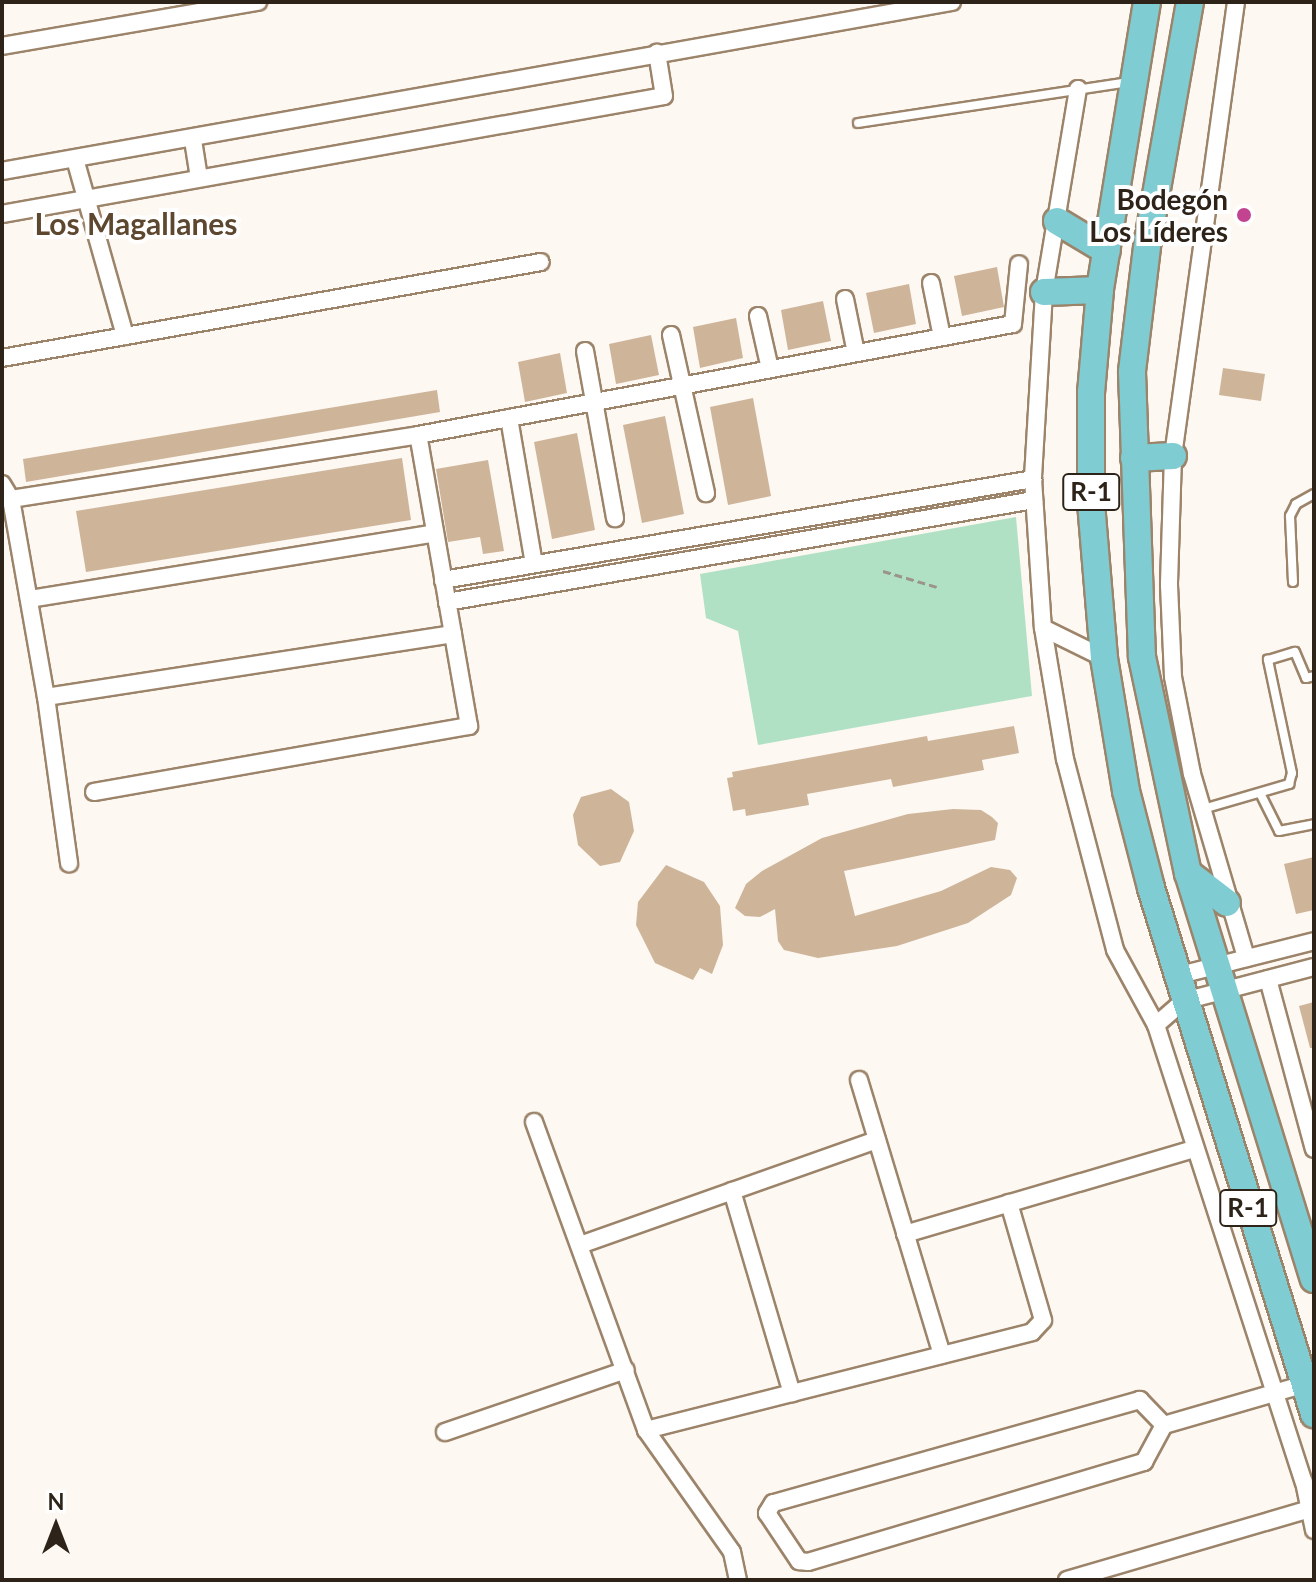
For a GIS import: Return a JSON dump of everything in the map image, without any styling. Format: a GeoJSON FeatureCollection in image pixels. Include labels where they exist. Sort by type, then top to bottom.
{"type":"FeatureCollection","features":[{"type":"Feature","properties":{"kind":"main road","name":"R-1"},"geometry":{"type":"LineString","coordinates":[[1147,2],[1100,290],[1091,392],[1091,503],[1104,658],[1126,791],[1180,989],[1314,1414]]}},
{"type":"Feature","properties":{"kind":"main road","name":"R-1"},"geometry":{"type":"LineString","coordinates":[[1190,2],[1148,239],[1132,372],[1142,657],[1188,873],[1218,979],[1314,1279]]}},
{"type":"Feature","properties":{"kind":"main road"},"geometry":{"type":"LineString","coordinates":[[1057,221],[1107,251]]}},
{"type":"Feature","properties":{"kind":"main road"},"geometry":{"type":"LineString","coordinates":[[1044,292],[1100,290]]}},
{"type":"Feature","properties":{"kind":"main road"},"geometry":{"type":"LineString","coordinates":[[1134,458],[1173,456]]}},
{"type":"Feature","properties":{"kind":"main road"},"geometry":{"type":"LineString","coordinates":[[1188,873],[1227,903]]}},
{"type":"Feature","properties":{"kind":"street"},"geometry":{"type":"LineString","coordinates":[[2,46],[258,2]]}},
{"type":"Feature","properties":{"kind":"street"},"geometry":{"type":"LineString","coordinates":[[2,171],[193,140],[657,53],[952,2]]}},
{"type":"Feature","properties":{"kind":"street"},"geometry":{"type":"LineString","coordinates":[[1236,2],[1173,456],[1173,677],[1202,809],[1227,903],[1246,958]]}},
{"type":"Feature","properties":{"kind":"street"},"geometry":{"type":"LineString","coordinates":[[2,214],[664,96],[657,53]]}},
{"type":"Feature","properties":{"kind":"street"},"geometry":{"type":"LineString","coordinates":[[1078,89],[1044,292],[1033,479],[1043,628],[1065,759],[1115,950],[1156,1025],[1274,1392],[1314,1530]]}},
{"type":"Feature","properties":{"kind":"street"},"geometry":{"type":"LineString","coordinates":[[193,140],[199,178]]}},
{"type":"Feature","properties":{"kind":"street"},"geometry":{"type":"LineString","coordinates":[[75,159],[125,336]]}},
{"type":"Feature","properties":{"kind":"street"},"geometry":{"type":"LineString","coordinates":[[2,358],[541,262]]}},
{"type":"Feature","properties":{"kind":"street"},"geometry":{"type":"LineString","coordinates":[[69,863],[46,697],[7,492],[418,435],[1013,324],[1019,264]]}},
{"type":"Feature","properties":{"kind":"street"},"geometry":{"type":"LineString","coordinates":[[931,283],[942,337]]}},
{"type":"Feature","properties":{"kind":"street"},"geometry":{"type":"LineString","coordinates":[[845,299],[856,353]]}},
{"type":"Feature","properties":{"kind":"street"},"geometry":{"type":"LineString","coordinates":[[758,316],[770,369]]}},
{"type":"Feature","properties":{"kind":"street"},"geometry":{"type":"LineString","coordinates":[[671,335],[706,493]]}},
{"type":"Feature","properties":{"kind":"street"},"geometry":{"type":"LineString","coordinates":[[585,351],[615,518]]}},
{"type":"Feature","properties":{"kind":"street"},"geometry":{"type":"LineString","coordinates":[[509,418],[534,564]]}},
{"type":"Feature","properties":{"kind":"street"},"geometry":{"type":"LineString","coordinates":[[94,792],[469,726],[418,435]]}},
{"type":"Feature","properties":{"kind":"street"},"geometry":{"type":"LineString","coordinates":[[443,580],[1033,479]]}},
{"type":"Feature","properties":{"kind":"street"},"geometry":{"type":"LineString","coordinates":[[447,602],[1034,500]]}},
{"type":"Feature","properties":{"kind":"street"},"geometry":{"type":"LineString","coordinates":[[29,599],[435,533]]}},
{"type":"Feature","properties":{"kind":"street"},"geometry":{"type":"LineString","coordinates":[[706,535],[710,555]]}},
{"type":"Feature","properties":{"kind":"street"},"geometry":{"type":"LineString","coordinates":[[1043,628],[1104,658]]}},
{"type":"Feature","properties":{"kind":"street"},"geometry":{"type":"LineString","coordinates":[[46,697],[453,634]]}},
{"type":"Feature","properties":{"kind":"street"},"geometry":{"type":"LineString","coordinates":[[1180,989],[1218,979],[1246,958],[1314,941]]}},
{"type":"Feature","properties":{"kind":"street"},"geometry":{"type":"LineString","coordinates":[[1156,1025],[1180,989],[1218,979],[1268,979],[1314,967]]}},
{"type":"Feature","properties":{"kind":"street"},"geometry":{"type":"LineString","coordinates":[[1268,979],[1314,1149]]}},
{"type":"Feature","properties":{"kind":"street"},"geometry":{"type":"LineString","coordinates":[[859,1080],[942,1355]]}},
{"type":"Feature","properties":{"kind":"street"},"geometry":{"type":"LineString","coordinates":[[534,1122],[646,1430],[732,1552],[738,1580]]}},
{"type":"Feature","properties":{"kind":"street"},"geometry":{"type":"LineString","coordinates":[[580,1245],[877,1140]]}},
{"type":"Feature","properties":{"kind":"street"},"geometry":{"type":"LineString","coordinates":[[905,1234],[1194,1149]]}},
{"type":"Feature","properties":{"kind":"street"},"geometry":{"type":"LineString","coordinates":[[732,1191],[792,1393]]}},
{"type":"Feature","properties":{"kind":"street"},"geometry":{"type":"LineString","coordinates":[[646,1430],[1032,1332],[1043,1320],[1009,1203]]}},
{"type":"Feature","properties":{"kind":"street"},"geometry":{"type":"LineString","coordinates":[[445,1432],[626,1370]]}},
{"type":"Feature","properties":{"kind":"street"},"geometry":{"type":"LineString","coordinates":[[1164,1425],[1140,1400],[773,1503],[767,1513],[799,1561],[808,1562],[1144,1462],[1164,1425],[1305,1384]]}},
{"type":"Feature","properties":{"kind":"street"},"geometry":{"type":"LineString","coordinates":[[1067,1580],[1310,1509]]}},
{"type":"Feature","properties":{"kind":"lane"},"geometry":{"type":"LineString","coordinates":[[858,123],[1134,81]]}},
{"type":"Feature","properties":{"kind":"lane"},"geometry":{"type":"LineString","coordinates":[[1293,582],[1290,516],[1296,504],[1314,494]]}},
{"type":"Feature","properties":{"kind":"lane"},"geometry":{"type":"LineString","coordinates":[[1202,809],[1261,795],[1289,784],[1292,773],[1268,660],[1295,652],[1306,678],[1314,676]]}},
{"type":"Feature","properties":{"kind":"lane"},"geometry":{"type":"LineString","coordinates":[[1261,795],[1279,831],[1314,824]]}},
{"type":"Feature","properties":{"kind":"path"},"geometry":{"type":"LineString","coordinates":[[883,571],[937,587]]}},
{"type":"Feature","properties":{"kind":"green space"},"geometry":{"type":"Polygon","coordinates":[[[1016,517],[1032,696],[758,745],[738,631],[706,618],[700,574],[1016,517]]]}},
{"type":"Feature","properties":{"kind":"building"},"geometry":{"type":"Polygon","coordinates":[[[997,267],[1004,307],[962,316],[954,276],[997,267]]]}},
{"type":"Feature","properties":{"kind":"building"},"geometry":{"type":"Polygon","coordinates":[[[909,284],[916,324],[874,333],[866,293],[909,284]]]}},
{"type":"Feature","properties":{"kind":"building"},"geometry":{"type":"Polygon","coordinates":[[[823,301],[831,341],[788,350],[781,310],[823,301]]]}},
{"type":"Feature","properties":{"kind":"building"},"geometry":{"type":"Polygon","coordinates":[[[736,318],[743,358],[700,368],[693,327],[736,318]]]}},
{"type":"Feature","properties":{"kind":"building"},"geometry":{"type":"Polygon","coordinates":[[[651,335],[659,375],[616,384],[609,344],[651,335]]]}},
{"type":"Feature","properties":{"kind":"building"},"geometry":{"type":"Polygon","coordinates":[[[560,353],[567,393],[525,402],[518,362],[560,353]]]}},
{"type":"Feature","properties":{"kind":"building"},"geometry":{"type":"Polygon","coordinates":[[[1223,368],[1265,374],[1261,401],[1219,395],[1223,368]]]}},
{"type":"Feature","properties":{"kind":"building"},"geometry":{"type":"Polygon","coordinates":[[[437,390],[440,412],[26,482],[23,459],[437,390]]]}},
{"type":"Feature","properties":{"kind":"building"},"geometry":{"type":"Polygon","coordinates":[[[753,398],[771,496],[728,505],[710,407],[753,398]]]}},
{"type":"Feature","properties":{"kind":"building"},"geometry":{"type":"Polygon","coordinates":[[[665,416],[684,514],[642,523],[623,425],[665,416]]]}},
{"type":"Feature","properties":{"kind":"building"},"geometry":{"type":"Polygon","coordinates":[[[577,433],[595,530],[552,539],[534,442],[577,433]]]}},
{"type":"Feature","properties":{"kind":"building"},"geometry":{"type":"Polygon","coordinates":[[[402,458],[411,520],[86,572],[76,511],[402,458]]]}},
{"type":"Feature","properties":{"kind":"building"},"geometry":{"type":"Polygon","coordinates":[[[488,460],[504,551],[483,554],[480,537],[448,542],[436,469],[488,460]]]}},
{"type":"Feature","properties":{"kind":"building"},"geometry":{"type":"Polygon","coordinates":[[[1014,726],[1019,753],[982,760],[984,770],[893,787],[891,779],[807,794],[809,805],[746,816],[745,809],[733,811],[727,778],[733,777],[732,772],[927,736],[928,741],[1014,726]]]}},
{"type":"Feature","properties":{"kind":"building"},"geometry":{"type":"Polygon","coordinates":[[[611,789],[629,802],[634,831],[620,862],[600,866],[578,845],[573,815],[581,797],[611,789]]]}},
{"type":"Feature","properties":{"kind":"building"},"geometry":{"type":"Polygon","coordinates":[[[953,809],[981,810],[992,817],[998,823],[995,840],[844,871],[855,916],[941,891],[991,867],[1010,870],[1017,878],[1011,895],[968,923],[897,946],[818,958],[784,950],[778,941],[775,909],[760,917],[745,916],[735,908],[746,884],[762,871],[822,838],[908,814],[953,809]]]}},
{"type":"Feature","properties":{"kind":"building"},"geometry":{"type":"Polygon","coordinates":[[[1314,857],[1314,910],[1296,914],[1284,864],[1314,857]]]}},
{"type":"Feature","properties":{"kind":"building"},"geometry":{"type":"Polygon","coordinates":[[[666,865],[704,882],[720,906],[723,945],[712,974],[700,968],[693,980],[655,963],[636,925],[638,902],[666,865]]]}},
{"type":"Feature","properties":{"kind":"building"},"geometry":{"type":"Polygon","coordinates":[[[1314,1002],[1314,1048],[1310,1048],[1299,1006],[1314,1002]]]}},
{"type":"Feature","properties":{"kind":"place","name":"Bodegón Los Líderes"},"geometry":{"type":"Point","coordinates":[1244,215]}},
{"type":"Feature","properties":{"kind":"district","name":"Los Magallanes"},"geometry":{"type":"Point","coordinates":[136,223]}}]}
